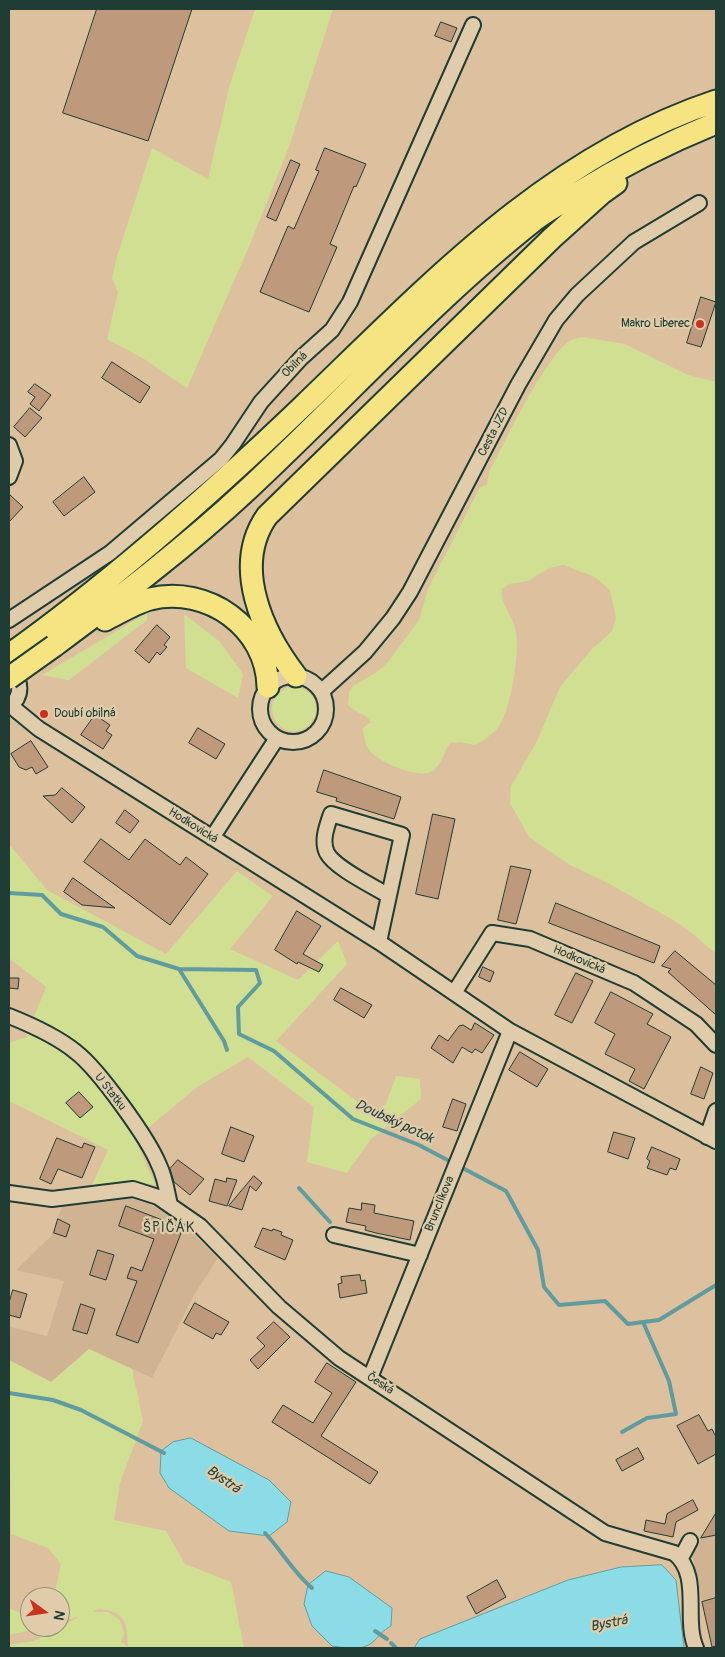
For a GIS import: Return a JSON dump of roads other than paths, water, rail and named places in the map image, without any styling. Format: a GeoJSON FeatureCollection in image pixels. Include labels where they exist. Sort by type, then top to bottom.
{"type":"FeatureCollection","features":[{"type":"Feature","properties":{"kind":"highway"},"geometry":{"type":"LineString","coordinates":[[9,678],[48,639],[238,467],[449,265],[526,202],[608,150],[665,121],[716,101]]}},
{"type":"Feature","properties":{"kind":"highway"},"geometry":{"type":"LineString","coordinates":[[48,639],[167,560],[246,492],[464,280],[538,218],[616,169],[669,142],[716,123]]}},
{"type":"Feature","properties":{"kind":"highway"},"geometry":{"type":"LineString","coordinates":[[296,676],[276,648],[258,607],[251,578],[252,546],[258,529],[267,516],[602,193],[716,123]]}},
{"type":"Feature","properties":{"kind":"highway"},"geometry":{"type":"LineString","coordinates":[[9,655],[150,599],[189,598],[210,603],[226,612],[241,624],[252,637],[265,662],[268,688]]}},
{"type":"Feature","properties":{"kind":"street","name":"Obilná"},"geometry":{"type":"LineString","coordinates":[[9,620],[110,553],[221,459],[268,393],[335,326],[350,302],[473,25]]}},
{"type":"Feature","properties":{"kind":"street","name":"Cesta JZD"},"geometry":{"type":"LineString","coordinates":[[322,691],[365,652],[393,618],[410,592],[518,385],[556,320],[577,295],[634,242],[699,202]]}},
{"type":"Feature","properties":{"kind":"street"},"geometry":{"type":"LineString","coordinates":[[9,444],[15,461],[9,477]]}},
{"type":"Feature","properties":{"kind":"street"},"geometry":{"type":"LineString","coordinates":[[9,663],[18,676],[20,685],[18,697],[10,707]]}},
{"type":"Feature","properties":{"kind":"street"},"geometry":{"type":"LineString","coordinates":[[296,676],[311,680],[322,691],[327,706],[326,714],[324,722],[314,734],[300,741],[284,741],[277,738],[265,726],[260,710],[261,702],[268,688],[280,678],[296,676]]}},
{"type":"Feature","properties":{"kind":"street","name":"Hodkovická"},"geometry":{"type":"LineString","coordinates":[[10,707],[40,729],[379,942],[510,1031],[712,1139],[716,1111]]}},
{"type":"Feature","properties":{"kind":"street"},"geometry":{"type":"LineString","coordinates":[[212,838],[277,738]]}},
{"type":"Feature","properties":{"kind":"street"},"geometry":{"type":"LineString","coordinates":[[379,942],[389,896],[402,835],[331,814],[324,836],[326,852],[335,862],[389,896]]}},
{"type":"Feature","properties":{"kind":"street","name":"Hodkovická"},"geometry":{"type":"LineString","coordinates":[[454,993],[492,933],[530,939],[634,983],[696,1024],[716,1045]]}},
{"type":"Feature","properties":{"kind":"street","name":"U Statku"},"geometry":{"type":"LineString","coordinates":[[9,1016],[24,1022],[76,1052],[106,1086],[135,1124],[159,1165],[170,1205]]}},
{"type":"Feature","properties":{"kind":"street","name":"Brunclíkova"},"geometry":{"type":"LineString","coordinates":[[370,1378],[510,1031]]}},
{"type":"Feature","properties":{"kind":"street","name":"Česká"},"geometry":{"type":"LineString","coordinates":[[9,1193],[52,1198],[133,1189],[158,1197],[200,1226],[279,1308],[339,1358],[606,1533],[674,1553],[681,1558]]}},
{"type":"Feature","properties":{"kind":"street"},"geometry":{"type":"LineString","coordinates":[[334,1235],[420,1255]]}},
{"type":"Feature","properties":{"kind":"street"},"geometry":{"type":"LineString","coordinates":[[690,1541],[681,1558],[687,1571],[696,1648]]}},
{"type":"Feature","properties":{"kind":"water"},"geometry":{"type":"Polygon","coordinates":[[[191,1438],[269,1480],[291,1502],[287,1522],[269,1536],[229,1531],[169,1488],[160,1473],[161,1451],[173,1442],[191,1438]]]}},
{"type":"Feature","properties":{"kind":"water"},"geometry":{"type":"Polygon","coordinates":[[[662,1565],[676,1580],[684,1648],[414,1648],[420,1639],[568,1580],[621,1567],[662,1565]]]}},
{"type":"Feature","properties":{"kind":"water"},"geometry":{"type":"Polygon","coordinates":[[[326,1571],[349,1577],[392,1608],[391,1626],[364,1647],[343,1648],[332,1646],[312,1626],[304,1604],[308,1585],[326,1571]]]}},
{"type":"Feature","properties":{"kind":"waterway","name":"Doubský potok"},"geometry":{"type":"LineString","coordinates":[[9,893],[42,895],[61,914],[103,927],[137,956],[179,969],[256,970],[260,983],[238,1007],[239,1034],[274,1051],[353,1119],[419,1145],[506,1191],[538,1250],[544,1287],[559,1305],[605,1301],[628,1324],[659,1320],[716,1285]]}},
{"type":"Feature","properties":{"kind":"waterway"},"geometry":{"type":"LineString","coordinates":[[179,969],[224,1041],[227,1050]]}},
{"type":"Feature","properties":{"kind":"waterway"},"geometry":{"type":"LineString","coordinates":[[299,1188],[330,1222]]}},
{"type":"Feature","properties":{"kind":"waterway"},"geometry":{"type":"LineString","coordinates":[[622,1432],[647,1418],[676,1414],[669,1381],[643,1322]]}},
{"type":"Feature","properties":{"kind":"waterway","name":"Bystrá"},"geometry":{"type":"LineString","coordinates":[[9,1393],[53,1400],[81,1410],[164,1453]]}},
{"type":"Feature","properties":{"kind":"waterway","name":"Bystrá"},"geometry":{"type":"LineString","coordinates":[[265,1533],[312,1588]]}},
{"type":"Feature","properties":{"kind":"waterway","name":"Bystrá"},"geometry":{"type":"LineString","coordinates":[[375,1631],[387,1639]]}},
{"type":"Feature","properties":{"kind":"waterway","name":"Bystrá"},"geometry":{"type":"LineString","coordinates":[[391,1643],[396,1648]]}},
{"type":"Feature","properties":{"kind":"place","name":"Makro Liberec"},"geometry":{"type":"Point","coordinates":[700,324]}},
{"type":"Feature","properties":{"kind":"place","name":"Doubí obilná"},"geometry":{"type":"Point","coordinates":[44,714]}},
{"type":"Feature","properties":{"kind":"district","name":"ŠPIČÁK"},"geometry":{"type":"Point","coordinates":[169,1228]}}]}
